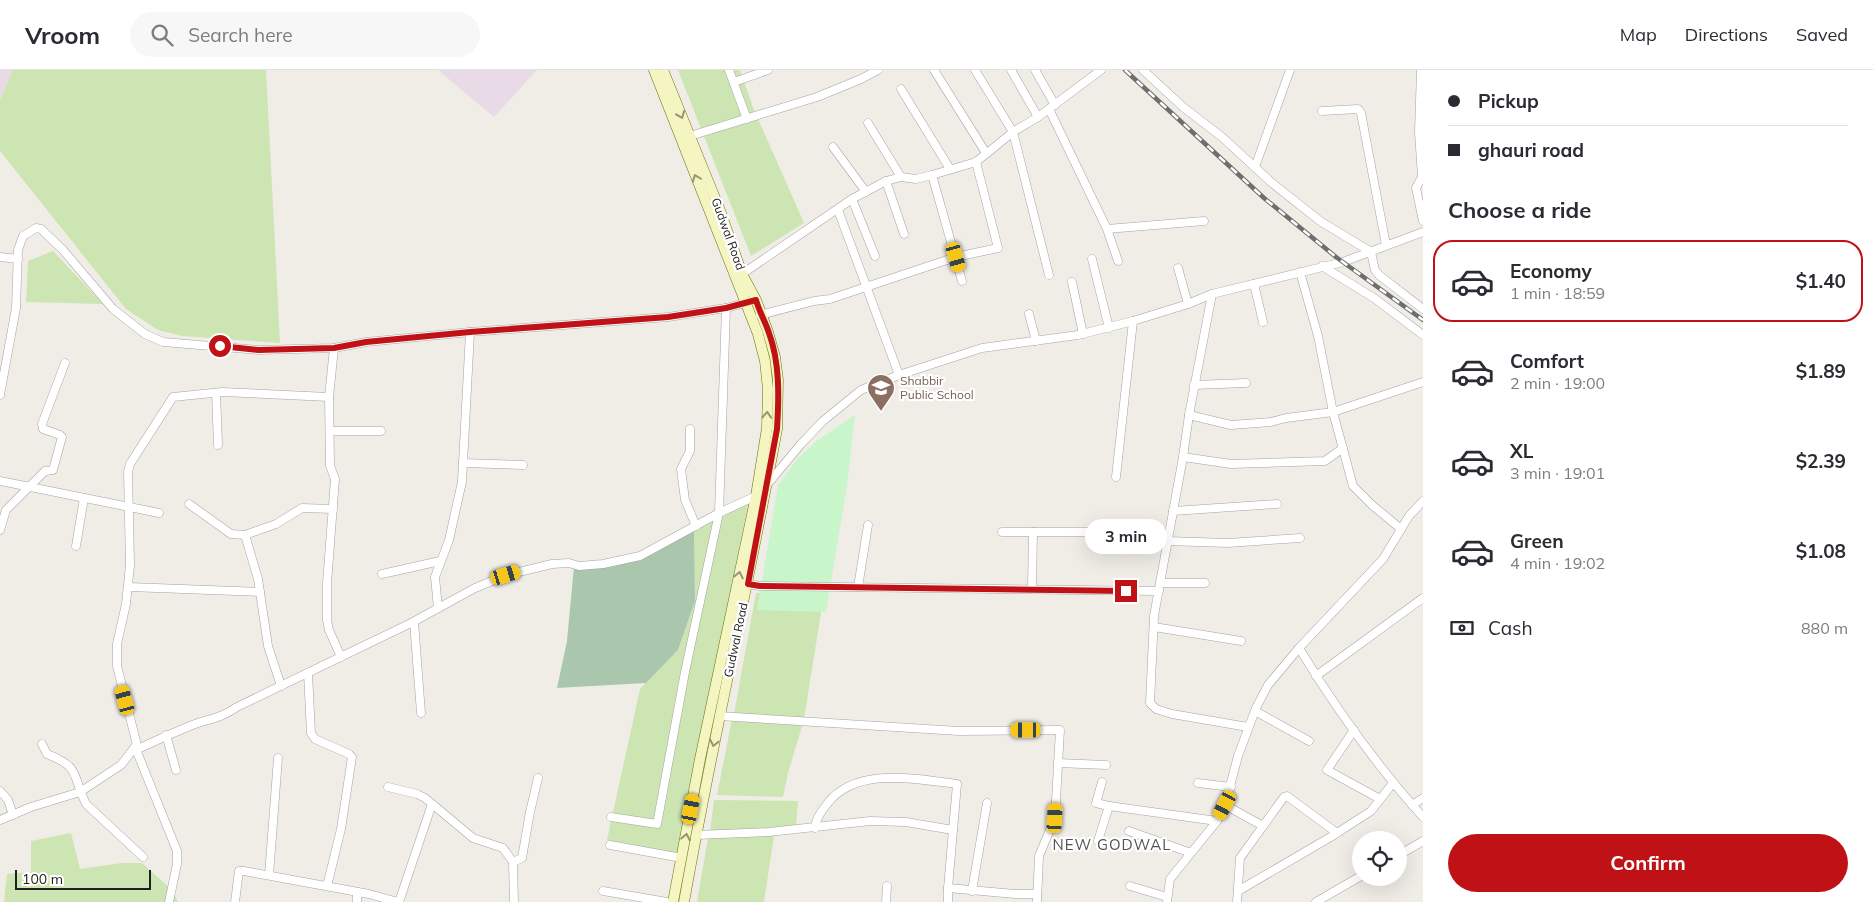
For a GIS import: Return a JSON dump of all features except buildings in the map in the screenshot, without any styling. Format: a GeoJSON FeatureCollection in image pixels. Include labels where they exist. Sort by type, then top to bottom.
{"type":"FeatureCollection","features":[{"type":"Feature","properties":{"kind":"main road","name":"Gudwal Road"},"geometry":{"type":"LineString","coordinates":[[654,70],[751,302],[768,332],[775,357],[778,380],[777,429],[700,759],[674,902]]}},
{"type":"Feature","properties":{"kind":"main road","name":"Gudwal Road"},"geometry":{"type":"LineString","coordinates":[[663,70],[721,213],[742,274],[751,302],[765,361],[768,389],[762,493],[748,584],[719,716],[684,902]]}},
{"type":"Feature","properties":{"kind":"street"},"geometry":{"type":"LineString","coordinates":[[729,70],[748,119]]}},
{"type":"Feature","properties":{"kind":"street"},"geometry":{"type":"LineString","coordinates":[[734,82],[768,70]]}},
{"type":"Feature","properties":{"kind":"street"},"geometry":{"type":"LineString","coordinates":[[858,70],[861,79]]}},
{"type":"Feature","properties":{"kind":"street"},"geometry":{"type":"LineString","coordinates":[[690,136],[816,97],[878,70]]}},
{"type":"Feature","properties":{"kind":"street"},"geometry":{"type":"LineString","coordinates":[[934,70],[986,153]]}},
{"type":"Feature","properties":{"kind":"street"},"geometry":{"type":"LineString","coordinates":[[975,70],[1013,132],[1049,275]]}},
{"type":"Feature","properties":{"kind":"street"},"geometry":{"type":"LineString","coordinates":[[1011,70],[1038,117]]}},
{"type":"Feature","properties":{"kind":"street"},"geometry":{"type":"LineString","coordinates":[[1035,70],[1107,229],[1118,261]]}},
{"type":"Feature","properties":{"kind":"street"},"geometry":{"type":"LineString","coordinates":[[742,274],[852,200],[886,181],[901,176],[916,178],[932,175],[976,162],[1013,132],[1038,117],[1101,70]]}},
{"type":"Feature","properties":{"kind":"street"},"geometry":{"type":"LineString","coordinates":[[1142,70],[1320,221],[1371,252],[1375,270],[1379,275],[1423,309]]}},
{"type":"Feature","properties":{"kind":"street"},"geometry":{"type":"LineString","coordinates":[[1255,167],[1290,70]]}},
{"type":"Feature","properties":{"kind":"street"},"geometry":{"type":"LineString","coordinates":[[1422,70],[1419,132],[1422,176],[1416,188],[1423,221]]}},
{"type":"Feature","properties":{"kind":"street"},"geometry":{"type":"LineString","coordinates":[[902,89],[950,169]]}},
{"type":"Feature","properties":{"kind":"street"},"geometry":{"type":"LineString","coordinates":[[1322,111],[1358,109],[1361,113],[1386,245]]}},
{"type":"Feature","properties":{"kind":"street"},"geometry":{"type":"LineString","coordinates":[[868,123],[901,176]]}},
{"type":"Feature","properties":{"kind":"street"},"geometry":{"type":"LineString","coordinates":[[833,147],[866,192]]}},
{"type":"Feature","properties":{"kind":"street"},"geometry":{"type":"LineString","coordinates":[[760,315],[814,301],[830,299],[956,257],[998,248],[976,162]]}},
{"type":"Feature","properties":{"kind":"street"},"geometry":{"type":"LineString","coordinates":[[932,175],[962,282]]}},
{"type":"Feature","properties":{"kind":"street"},"geometry":{"type":"LineString","coordinates":[[886,181],[904,234]]}},
{"type":"Feature","properties":{"kind":"street"},"geometry":{"type":"LineString","coordinates":[[852,200],[875,256]]}},
{"type":"Feature","properties":{"kind":"street"},"geometry":{"type":"LineString","coordinates":[[838,210],[899,375]]}},
{"type":"Feature","properties":{"kind":"street"},"geometry":{"type":"LineString","coordinates":[[1107,229],[1204,220]]}},
{"type":"Feature","properties":{"kind":"street"},"geometry":{"type":"LineString","coordinates":[[0,395],[2,368],[16,308],[18,250],[23,236],[32,229],[40,229],[63,250],[113,309],[145,334],[162,342],[258,350],[334,348],[366,342],[470,332],[668,317],[751,302]]}},
{"type":"Feature","properties":{"kind":"street"},"geometry":{"type":"LineString","coordinates":[[0,820],[80,792],[121,765],[137,748],[166,735],[223,716],[237,707],[414,622],[476,588],[506,575],[528,568],[552,564],[569,563],[579,566],[603,564],[640,556],[719,513],[762,493],[801,444],[823,421],[862,390],[899,375],[982,348],[1014,342],[1036,341],[1083,334],[1133,322],[1212,294],[1343,262],[1423,232]]}},
{"type":"Feature","properties":{"kind":"street"},"geometry":{"type":"LineString","coordinates":[[0,257],[18,259]]}},
{"type":"Feature","properties":{"kind":"street"},"geometry":{"type":"LineString","coordinates":[[1092,259],[1109,328]]}},
{"type":"Feature","properties":{"kind":"street"},"geometry":{"type":"LineString","coordinates":[[1322,266],[1374,298],[1423,334]]}},
{"type":"Feature","properties":{"kind":"street"},"geometry":{"type":"LineString","coordinates":[[1178,268],[1188,304]]}},
{"type":"Feature","properties":{"kind":"street"},"geometry":{"type":"LineString","coordinates":[[1300,272],[1318,336],[1333,412],[1353,486],[1402,529]]}},
{"type":"Feature","properties":{"kind":"street"},"geometry":{"type":"LineString","coordinates":[[1072,282],[1083,334]]}},
{"type":"Feature","properties":{"kind":"street"},"geometry":{"type":"LineString","coordinates":[[1254,284],[1263,322]]}},
{"type":"Feature","properties":{"kind":"street"},"geometry":{"type":"LineString","coordinates":[[1212,294],[1188,415],[1183,457],[1160,587],[1154,627],[1150,703],[1156,709],[1172,714],[1248,727]]}},
{"type":"Feature","properties":{"kind":"street"},"geometry":{"type":"LineString","coordinates":[[611,817],[657,824],[685,672],[719,513],[726,308]]}},
{"type":"Feature","properties":{"kind":"street"},"geometry":{"type":"LineString","coordinates":[[1029,314],[1036,341]]}},
{"type":"Feature","properties":{"kind":"street"},"geometry":{"type":"LineString","coordinates":[[1116,477],[1133,322]]}},
{"type":"Feature","properties":{"kind":"street"},"geometry":{"type":"LineString","coordinates":[[438,608],[435,577],[449,540],[462,482],[464,411],[470,332]]}},
{"type":"Feature","properties":{"kind":"street"},"geometry":{"type":"LineString","coordinates":[[334,348],[329,396],[330,466],[335,479],[327,583],[327,620],[329,630],[342,657]]}},
{"type":"Feature","properties":{"kind":"street"},"geometry":{"type":"LineString","coordinates":[[0,530],[6,510],[45,470],[53,470],[62,440],[60,435],[42,428],[65,363]]}},
{"type":"Feature","properties":{"kind":"street"},"geometry":{"type":"LineString","coordinates":[[1188,415],[1230,425],[1271,422],[1286,418],[1333,412],[1423,382]]}},
{"type":"Feature","properties":{"kind":"street"},"geometry":{"type":"LineString","coordinates":[[1194,385],[1246,383]]}},
{"type":"Feature","properties":{"kind":"street"},"geometry":{"type":"LineString","coordinates":[[169,902],[177,864],[177,851],[137,748],[117,666],[117,644],[129,587],[130,506],[128,472],[130,464],[173,397],[216,393],[329,396]]}},
{"type":"Feature","properties":{"kind":"street"},"geometry":{"type":"LineString","coordinates":[[216,393],[218,445]]}},
{"type":"Feature","properties":{"kind":"street"},"geometry":{"type":"LineString","coordinates":[[690,429],[690,451],[681,469],[685,500],[696,526]]}},
{"type":"Feature","properties":{"kind":"street"},"geometry":{"type":"LineString","coordinates":[[331,431],[381,431]]}},
{"type":"Feature","properties":{"kind":"street"},"geometry":{"type":"LineString","coordinates":[[1183,457],[1231,464],[1325,461],[1343,448]]}},
{"type":"Feature","properties":{"kind":"street"},"geometry":{"type":"LineString","coordinates":[[463,463],[524,465]]}},
{"type":"Feature","properties":{"kind":"street"},"geometry":{"type":"LineString","coordinates":[[0,481],[159,513]]}},
{"type":"Feature","properties":{"kind":"street"},"geometry":{"type":"LineString","coordinates":[[76,546],[84,498]]}},
{"type":"Feature","properties":{"kind":"street"},"geometry":{"type":"LineString","coordinates":[[1130,886],[1167,900],[1170,879],[1217,821],[1225,805],[1248,727],[1268,684],[1299,648],[1383,560],[1409,516],[1423,501]]}},
{"type":"Feature","properties":{"kind":"street"},"geometry":{"type":"LineString","coordinates":[[189,504],[231,534],[245,535],[276,524],[302,508],[333,509]]}},
{"type":"Feature","properties":{"kind":"street"},"geometry":{"type":"LineString","coordinates":[[1173,511],[1277,504]]}},
{"type":"Feature","properties":{"kind":"street"},"geometry":{"type":"LineString","coordinates":[[858,587],[868,525]]}},
{"type":"Feature","properties":{"kind":"street"},"geometry":{"type":"LineString","coordinates":[[1002,532],[1093,532]]}},
{"type":"Feature","properties":{"kind":"street"},"geometry":{"type":"LineString","coordinates":[[1032,589],[1033,532]]}},
{"type":"Feature","properties":{"kind":"street"},"geometry":{"type":"LineString","coordinates":[[245,535],[260,592],[266,640],[281,686]]}},
{"type":"Feature","properties":{"kind":"street"},"geometry":{"type":"LineString","coordinates":[[1167,541],[1228,543],[1300,538]]}},
{"type":"Feature","properties":{"kind":"street"},"geometry":{"type":"LineString","coordinates":[[382,574],[440,562]]}},
{"type":"Feature","properties":{"kind":"street"},"geometry":{"type":"LineString","coordinates":[[748,584],[760,586],[1032,589],[1160,587],[1205,583]]}},
{"type":"Feature","properties":{"kind":"street"},"geometry":{"type":"LineString","coordinates":[[129,587],[260,592]]}},
{"type":"Feature","properties":{"kind":"street"},"geometry":{"type":"LineString","coordinates":[[1316,676],[1423,598]]}},
{"type":"Feature","properties":{"kind":"street"},"geometry":{"type":"LineString","coordinates":[[414,622],[422,713]]}},
{"type":"Feature","properties":{"kind":"street"},"geometry":{"type":"LineString","coordinates":[[1154,627],[1241,641]]}},
{"type":"Feature","properties":{"kind":"street"},"geometry":{"type":"LineString","coordinates":[[1299,648],[1316,676],[1392,783],[1423,817]]}},
{"type":"Feature","properties":{"kind":"street"},"geometry":{"type":"LineString","coordinates":[[308,673],[311,733],[314,739],[352,757],[342,829],[327,886]]}},
{"type":"Feature","properties":{"kind":"street"},"geometry":{"type":"LineString","coordinates":[[1255,711],[1309,741]]}},
{"type":"Feature","properties":{"kind":"street"},"geometry":{"type":"LineString","coordinates":[[719,716],[959,731],[1060,730],[1055,818],[1039,856],[1037,898],[1015,894],[948,888]]}},
{"type":"Feature","properties":{"kind":"street"},"geometry":{"type":"LineString","coordinates":[[1354,730],[1328,770],[1380,800]]}},
{"type":"Feature","properties":{"kind":"street"},"geometry":{"type":"LineString","coordinates":[[166,735],[176,770]]}},
{"type":"Feature","properties":{"kind":"street"},"geometry":{"type":"LineString","coordinates":[[42,744],[47,754],[63,760],[74,771],[80,792],[86,804],[143,857]]}},
{"type":"Feature","properties":{"kind":"street"},"geometry":{"type":"LineString","coordinates":[[269,875],[278,758]]}},
{"type":"Feature","properties":{"kind":"street"},"geometry":{"type":"LineString","coordinates":[[1058,763],[1106,765]]}},
{"type":"Feature","properties":{"kind":"street"},"geometry":{"type":"LineString","coordinates":[[513,862],[522,858],[538,778]]}},
{"type":"Feature","properties":{"kind":"street"},"geometry":{"type":"LineString","coordinates":[[814,828],[819,815],[834,794],[861,782],[895,778],[957,784],[948,902]]}},
{"type":"Feature","properties":{"kind":"street"},"geometry":{"type":"LineString","coordinates":[[1102,782],[1096,803],[1217,821]]}},
{"type":"Feature","properties":{"kind":"street"},"geometry":{"type":"LineString","coordinates":[[1198,783],[1231,787]]}},
{"type":"Feature","properties":{"kind":"street"},"geometry":{"type":"LineString","coordinates":[[1238,891],[1338,833],[1371,811],[1392,783]]}},
{"type":"Feature","properties":{"kind":"street"},"geometry":{"type":"LineString","coordinates":[[388,787],[417,794],[473,838],[503,848],[513,862],[514,902]]}},
{"type":"Feature","properties":{"kind":"street"},"geometry":{"type":"LineString","coordinates":[[0,791],[8,800],[13,815]]}},
{"type":"Feature","properties":{"kind":"street"},"geometry":{"type":"LineString","coordinates":[[1237,902],[1240,858],[1284,797],[1287,796],[1338,833]]}},
{"type":"Feature","properties":{"kind":"street"},"geometry":{"type":"LineString","coordinates":[[1412,805],[1423,798]]}},
{"type":"Feature","properties":{"kind":"street"},"geometry":{"type":"LineString","coordinates":[[972,891],[986,803]]}},
{"type":"Feature","properties":{"kind":"street"},"geometry":{"type":"LineString","coordinates":[[235,902],[239,872],[269,875],[398,902],[432,804]]}},
{"type":"Feature","properties":{"kind":"street"},"geometry":{"type":"LineString","coordinates":[[1225,805],[1263,826]]}},
{"type":"Feature","properties":{"kind":"street"},"geometry":{"type":"LineString","coordinates":[[1098,841],[1109,806]]}},
{"type":"Feature","properties":{"kind":"street"},"geometry":{"type":"LineString","coordinates":[[696,835],[769,832],[870,820],[906,822],[954,830]]}},
{"type":"Feature","properties":{"kind":"street"},"geometry":{"type":"LineString","coordinates":[[1129,831],[1190,853]]}},
{"type":"Feature","properties":{"kind":"street"},"geometry":{"type":"LineString","coordinates":[[1407,850],[1423,841]]}},
{"type":"Feature","properties":{"kind":"street"},"geometry":{"type":"LineString","coordinates":[[610,845],[682,858]]}},
{"type":"Feature","properties":{"kind":"street"},"geometry":{"type":"LineString","coordinates":[[1316,902],[1352,881]]}},
{"type":"Feature","properties":{"kind":"street"},"geometry":{"type":"LineString","coordinates":[[886,902],[887,886]]}},
{"type":"Feature","properties":{"kind":"street"},"geometry":{"type":"LineString","coordinates":[[603,891],[667,902]]}},
{"type":"Feature","properties":{"kind":"street"},"geometry":{"type":"LineString","coordinates":[[357,892],[357,902]]}},
{"type":"Feature","properties":{"kind":"shaded area"},"geometry":{"type":"Polygon","coordinates":[[[0,70],[13,70],[0,100],[0,70]]]}},
{"type":"Feature","properties":{"kind":"shaded area"},"geometry":{"type":"Polygon","coordinates":[[[438,70],[537,70],[494,117],[438,70]]]}},
{"type":"Feature","properties":{"kind":"green space"},"geometry":{"type":"Polygon","coordinates":[[[13,70],[266,70],[280,343],[182,336],[158,330],[126,309],[0,151],[0,100],[13,70]]]}},
{"type":"Feature","properties":{"kind":"green space"},"geometry":{"type":"Polygon","coordinates":[[[678,70],[740,70],[754,110],[804,223],[751,256],[678,70]]]}},
{"type":"Feature","properties":{"kind":"green space"},"geometry":{"type":"Polygon","coordinates":[[[53,251],[103,304],[26,302],[28,261],[53,251]]]}},
{"type":"Feature","properties":{"kind":"green space"},"geometry":{"type":"Polygon","coordinates":[[[855,415],[847,486],[826,612],[757,610],[778,485],[798,458],[818,440],[855,415]]]}},
{"type":"Feature","properties":{"kind":"green space"},"geometry":{"type":"Polygon","coordinates":[[[744,501],[748,505],[678,854],[607,840],[640,689],[678,650],[695,601],[694,528],[744,501]]]}},
{"type":"Feature","properties":{"kind":"green space"},"geometry":{"type":"Polygon","coordinates":[[[694,528],[695,601],[678,650],[646,683],[557,688],[567,641],[574,566],[642,555],[694,528]]]}},
{"type":"Feature","properties":{"kind":"green space"},"geometry":{"type":"Polygon","coordinates":[[[756,593],[824,594],[804,719],[734,714],[756,593]]]}},
{"type":"Feature","properties":{"kind":"green space"},"geometry":{"type":"Polygon","coordinates":[[[732,719],[803,723],[783,797],[717,795],[732,719]]]}},
{"type":"Feature","properties":{"kind":"green space"},"geometry":{"type":"Polygon","coordinates":[[[714,800],[798,801],[796,826],[710,832],[714,800]]]}},
{"type":"Feature","properties":{"kind":"green space"},"geometry":{"type":"Polygon","coordinates":[[[71,833],[80,869],[122,863],[142,863],[172,890],[178,902],[4,902],[7,874],[31,872],[31,841],[71,833]]]}},
{"type":"Feature","properties":{"kind":"green space"},"geometry":{"type":"Polygon","coordinates":[[[774,836],[764,902],[697,902],[708,838],[774,836]]]}},
{"type":"Feature","properties":{"kind":"railway"},"geometry":{"type":"LineString","coordinates":[[1125,70],[1264,198],[1336,257],[1423,320]]}},
{"type":"Feature","properties":{"kind":"place","name":"Shabbir Public School"},"geometry":{"type":"Point","coordinates":[881,412]}},
{"type":"Feature","properties":{"kind":"district","name":"NEW GODWAL"},"geometry":{"type":"Point","coordinates":[1112,845]}},
{"type":"Feature","properties":{"kind":"route"},"geometry":{"type":"LineString","coordinates":[[220,346],[258,350],[334,348],[366,342],[470,332],[668,317],[726,308],[756,300],[775,357],[779,406],[777,429],[748,584],[760,586],[1126,591]]}}]}
